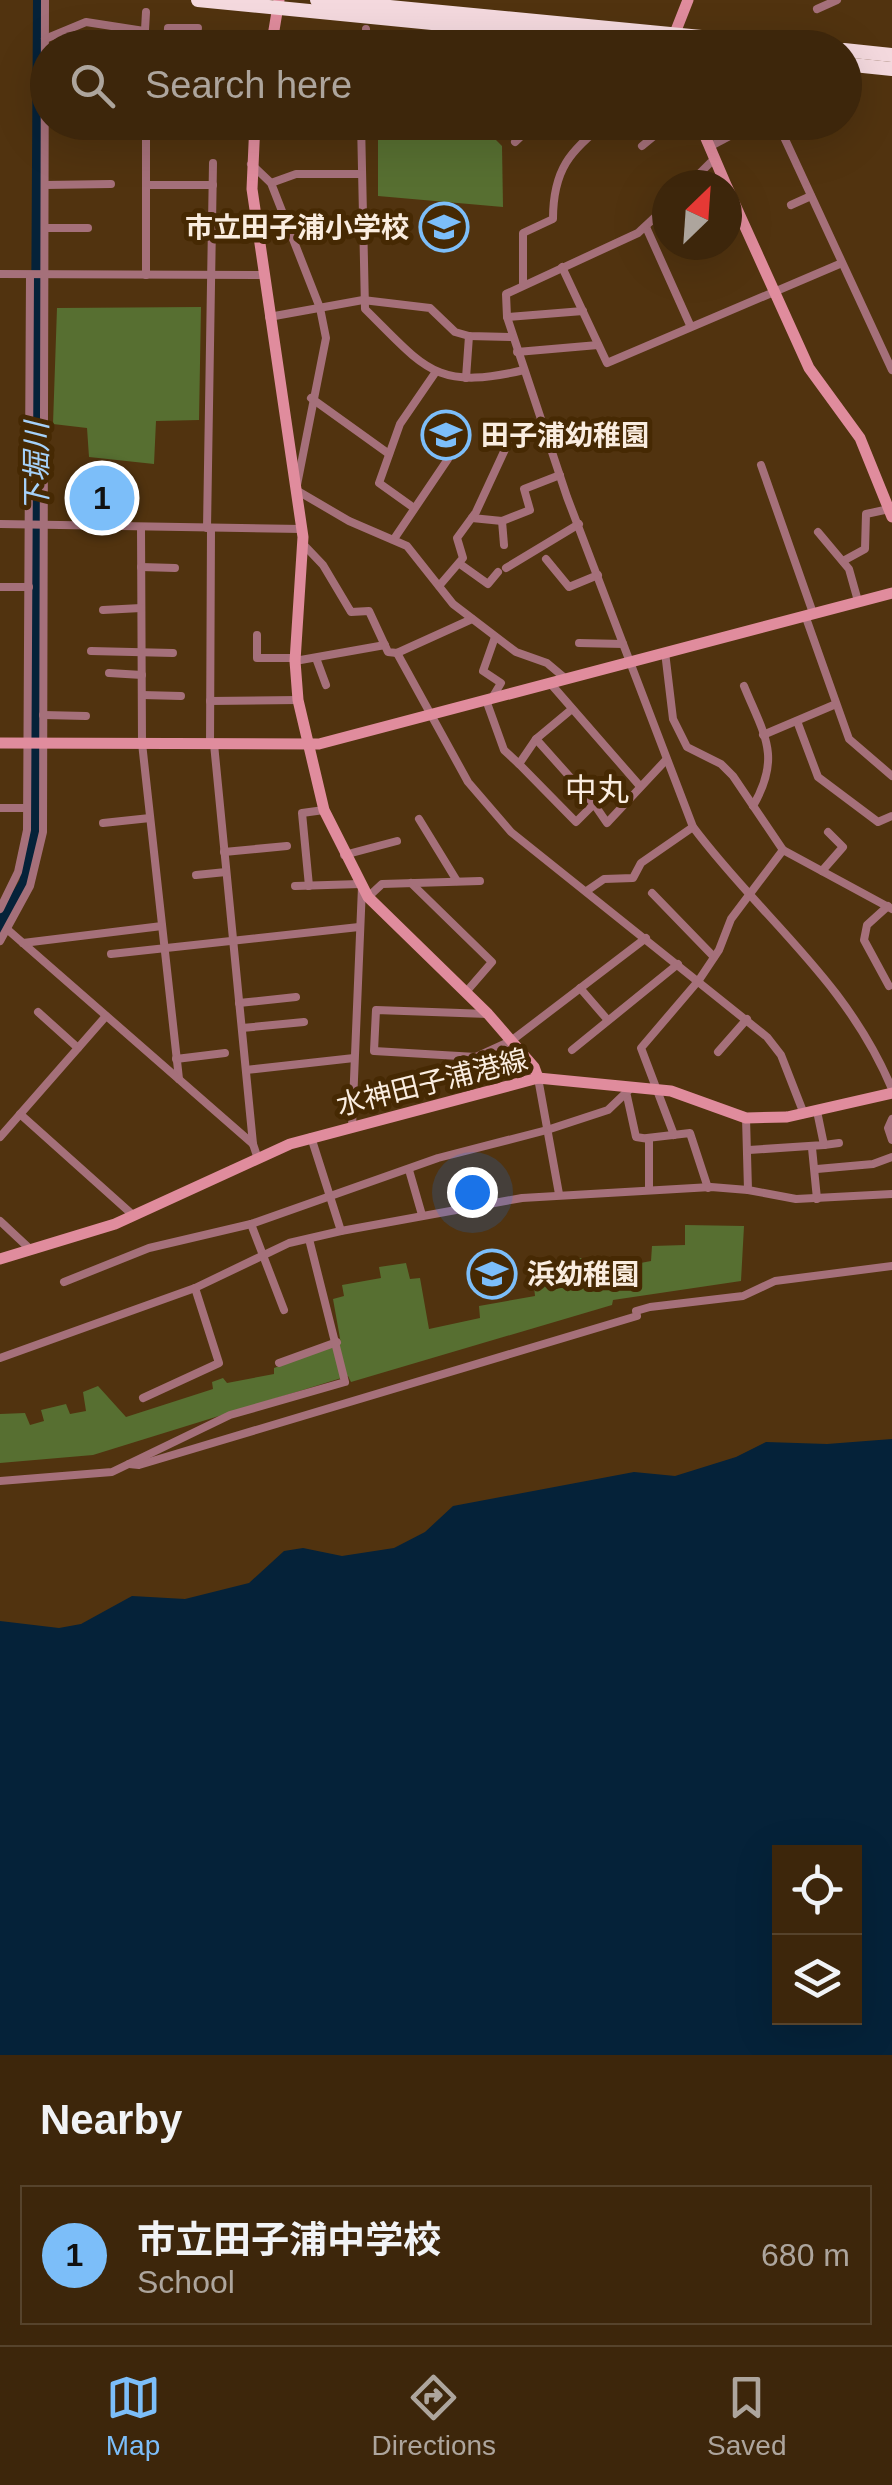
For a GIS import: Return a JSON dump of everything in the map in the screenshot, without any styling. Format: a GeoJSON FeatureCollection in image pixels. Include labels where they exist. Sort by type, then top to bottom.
{"type":"FeatureCollection","features":[{"type":"Feature","properties":{"kind":"highway"},"geometry":{"type":"LineString","coordinates":[[198,0],[279,4],[493,30]]}},
{"type":"Feature","properties":{"kind":"highway"},"geometry":{"type":"LineString","coordinates":[[317,0],[565,30]]}},
{"type":"Feature","properties":{"kind":"highway"},"geometry":{"type":"LineString","coordinates":[[862,52],[892,55]]}},
{"type":"Feature","properties":{"kind":"highway"},"geometry":{"type":"LineString","coordinates":[[862,66],[892,69]]}},
{"type":"Feature","properties":{"kind":"street"},"geometry":{"type":"LineString","coordinates":[[45,0],[45,30]]}},
{"type":"Feature","properties":{"kind":"street"},"geometry":{"type":"LineString","coordinates":[[677,30],[688,0]]}},
{"type":"Feature","properties":{"kind":"street"},"geometry":{"type":"LineString","coordinates":[[818,9],[837,0]]}},
{"type":"Feature","properties":{"kind":"street"},"geometry":{"type":"LineString","coordinates":[[274,30],[279,4]]}},
{"type":"Feature","properties":{"kind":"street"},"geometry":{"type":"LineString","coordinates":[[144,30],[146,12]]}},
{"type":"Feature","properties":{"kind":"street"},"geometry":{"type":"LineString","coordinates":[[67,30],[86,22],[138,30]]}},
{"type":"Feature","properties":{"kind":"street"},"geometry":{"type":"LineString","coordinates":[[168,30],[198,28]]}},
{"type":"Feature","properties":{"kind":"street"},"geometry":{"type":"LineString","coordinates":[[0,941],[30,886],[40,851],[44,743],[46,140]]}},
{"type":"Feature","properties":{"kind":"street"},"geometry":{"type":"LineString","coordinates":[[146,140],[146,276]]}},
{"type":"Feature","properties":{"kind":"street"},"geometry":{"type":"LineString","coordinates":[[253,140],[251,164],[269,318],[302,530],[298,700],[324,810],[363,889],[488,1014],[538,1078],[560,1194]]}},
{"type":"Feature","properties":{"kind":"street"},"geometry":{"type":"LineString","coordinates":[[362,140],[365,309],[434,373],[466,378],[524,370]]}},
{"type":"Feature","properties":{"kind":"street"},"geometry":{"type":"LineString","coordinates":[[523,284],[523,233],[553,219],[553,195],[573,148],[583,140]]}},
{"type":"Feature","properties":{"kind":"street"},"geometry":{"type":"LineString","coordinates":[[642,146],[649,140]]}},
{"type":"Feature","properties":{"kind":"street"},"geometry":{"type":"LineString","coordinates":[[707,140],[719,170]]}},
{"type":"Feature","properties":{"kind":"street"},"geometry":{"type":"LineString","coordinates":[[699,170],[729,140]]}},
{"type":"Feature","properties":{"kind":"street"},"geometry":{"type":"LineString","coordinates":[[785,140],[892,370]]}},
{"type":"Feature","properties":{"kind":"street"},"geometry":{"type":"LineString","coordinates":[[213,163],[210,700],[255,1150]]}},
{"type":"Feature","properties":{"kind":"street"},"geometry":{"type":"LineString","coordinates":[[251,164],[271,182],[320,308],[326,338],[296,490]]}},
{"type":"Feature","properties":{"kind":"street"},"geometry":{"type":"LineString","coordinates":[[271,182],[296,174],[362,174]]}},
{"type":"Feature","properties":{"kind":"street"},"geometry":{"type":"LineString","coordinates":[[45,185],[111,184]]}},
{"type":"Feature","properties":{"kind":"street"},"geometry":{"type":"LineString","coordinates":[[146,185],[213,185]]}},
{"type":"Feature","properties":{"kind":"street"},"geometry":{"type":"LineString","coordinates":[[791,206],[811,196]]}},
{"type":"Feature","properties":{"kind":"street"},"geometry":{"type":"LineString","coordinates":[[742,221],[814,378],[860,438],[891,513],[866,514],[865,549],[844,561]]}},
{"type":"Feature","properties":{"kind":"street"},"geometry":{"type":"LineString","coordinates":[[652,222],[506,294],[512,337],[665,761],[693,827],[830,982],[884,1067],[892,1091]]}},
{"type":"Feature","properties":{"kind":"street"},"geometry":{"type":"LineString","coordinates":[[45,228],[88,228]]}},
{"type":"Feature","properties":{"kind":"street"},"geometry":{"type":"LineString","coordinates":[[646,228],[690,326]]}},
{"type":"Feature","properties":{"kind":"street"},"geometry":{"type":"LineString","coordinates":[[562,267],[607,364],[842,263]]}},
{"type":"Feature","properties":{"kind":"street"},"geometry":{"type":"LineString","coordinates":[[0,274],[264,275]]}},
{"type":"Feature","properties":{"kind":"street"},"geometry":{"type":"LineString","coordinates":[[0,910],[18,872],[27,808],[30,276]]}},
{"type":"Feature","properties":{"kind":"street"},"geometry":{"type":"LineString","coordinates":[[269,318],[362,300],[430,308],[455,332],[470,336],[512,337]]}},
{"type":"Feature","properties":{"kind":"street"},"geometry":{"type":"LineString","coordinates":[[507,317],[583,311]]}},
{"type":"Feature","properties":{"kind":"street"},"geometry":{"type":"LineString","coordinates":[[466,378],[470,336]]}},
{"type":"Feature","properties":{"kind":"street"},"geometry":{"type":"LineString","coordinates":[[518,352],[598,345]]}},
{"type":"Feature","properties":{"kind":"street"},"geometry":{"type":"LineString","coordinates":[[414,508],[379,483],[400,424],[434,373]]}},
{"type":"Feature","properties":{"kind":"street"},"geometry":{"type":"LineString","coordinates":[[312,398],[389,454]]}},
{"type":"Feature","properties":{"kind":"street"},"geometry":{"type":"LineString","coordinates":[[439,586],[463,558],[456,538],[472,518],[508,443]]}},
{"type":"Feature","properties":{"kind":"street"},"geometry":{"type":"LineString","coordinates":[[394,539],[448,460]]}},
{"type":"Feature","properties":{"kind":"street"},"geometry":{"type":"LineString","coordinates":[[761,465],[849,739],[892,776]]}},
{"type":"Feature","properties":{"kind":"street"},"geometry":{"type":"LineString","coordinates":[[472,518],[502,521],[530,510],[524,489],[560,475]]}},
{"type":"Feature","properties":{"kind":"street"},"geometry":{"type":"LineString","coordinates":[[296,490],[349,521],[407,546],[472,619],[516,652],[547,664],[566,679]]}},
{"type":"Feature","properties":{"kind":"street"},"geometry":{"type":"LineString","coordinates":[[502,521],[504,545]]}},
{"type":"Feature","properties":{"kind":"street"},"geometry":{"type":"LineString","coordinates":[[0,524],[302,530]]}},
{"type":"Feature","properties":{"kind":"street"},"geometry":{"type":"LineString","coordinates":[[460,564],[488,584],[502,570],[579,524]]}},
{"type":"Feature","properties":{"kind":"street"},"geometry":{"type":"LineString","coordinates":[[140,527],[142,743],[179,1080]]}},
{"type":"Feature","properties":{"kind":"street"},"geometry":{"type":"LineString","coordinates":[[818,532],[844,561],[858,601]]}},
{"type":"Feature","properties":{"kind":"street"},"geometry":{"type":"LineString","coordinates":[[303,544],[323,565],[351,612],[369,612],[388,652],[397,653],[472,619]]}},
{"type":"Feature","properties":{"kind":"street"},"geometry":{"type":"LineString","coordinates":[[546,559],[569,587],[598,575]]}},
{"type":"Feature","properties":{"kind":"street"},"geometry":{"type":"LineString","coordinates":[[141,566],[174,568]]}},
{"type":"Feature","properties":{"kind":"street"},"geometry":{"type":"LineString","coordinates":[[0,587],[29,588]]}},
{"type":"Feature","properties":{"kind":"street"},"geometry":{"type":"LineString","coordinates":[[0,743],[309,744],[891,595]]}},
{"type":"Feature","properties":{"kind":"street"},"geometry":{"type":"LineString","coordinates":[[103,610],[141,608]]}},
{"type":"Feature","properties":{"kind":"street"},"geometry":{"type":"LineString","coordinates":[[256,635],[256,658],[316,658],[385,645]]}},
{"type":"Feature","properties":{"kind":"street"},"geometry":{"type":"LineString","coordinates":[[489,699],[501,683],[483,671],[496,637]]}},
{"type":"Feature","properties":{"kind":"street"},"geometry":{"type":"LineString","coordinates":[[579,643],[623,644]]}},
{"type":"Feature","properties":{"kind":"street"},"geometry":{"type":"LineString","coordinates":[[91,652],[173,653]]}},
{"type":"Feature","properties":{"kind":"street"},"geometry":{"type":"LineString","coordinates":[[665,652],[673,719],[687,746],[721,764],[784,850],[890,908],[867,925],[864,940],[889,986]]}},
{"type":"Feature","properties":{"kind":"street"},"geometry":{"type":"LineString","coordinates":[[397,653],[468,782],[511,832],[747,1019],[781,1055],[824,1145]]}},
{"type":"Feature","properties":{"kind":"street"},"geometry":{"type":"LineString","coordinates":[[316,658],[326,685]]}},
{"type":"Feature","properties":{"kind":"street"},"geometry":{"type":"LineString","coordinates":[[109,673],[142,675]]}},
{"type":"Feature","properties":{"kind":"street"},"geometry":{"type":"LineString","coordinates":[[550,683],[640,785]]}},
{"type":"Feature","properties":{"kind":"street"},"geometry":{"type":"LineString","coordinates":[[744,686],[772,756],[754,806]]}},
{"type":"Feature","properties":{"kind":"street"},"geometry":{"type":"LineString","coordinates":[[142,695],[181,696]]}},
{"type":"Feature","properties":{"kind":"street"},"geometry":{"type":"LineString","coordinates":[[489,699],[504,750],[576,822],[594,804]]}},
{"type":"Feature","properties":{"kind":"street"},"geometry":{"type":"LineString","coordinates":[[210,700],[298,700]]}},
{"type":"Feature","properties":{"kind":"street"},"geometry":{"type":"LineString","coordinates":[[763,735],[836,704]]}},
{"type":"Feature","properties":{"kind":"street"},"geometry":{"type":"LineString","coordinates":[[519,764],[536,739],[572,709]]}},
{"type":"Feature","properties":{"kind":"street"},"geometry":{"type":"LineString","coordinates":[[43,716],[86,716]]}},
{"type":"Feature","properties":{"kind":"street"},"geometry":{"type":"LineString","coordinates":[[798,721],[818,777],[878,822],[892,816]]}},
{"type":"Feature","properties":{"kind":"street"},"geometry":{"type":"LineString","coordinates":[[536,739],[607,824],[665,761]]}},
{"type":"Feature","properties":{"kind":"street"},"geometry":{"type":"LineString","coordinates":[[0,808],[27,808]]}},
{"type":"Feature","properties":{"kind":"street"},"geometry":{"type":"LineString","coordinates":[[309,886],[302,813],[324,810]]}},
{"type":"Feature","properties":{"kind":"street"},"geometry":{"type":"LineString","coordinates":[[103,823],[150,818]]}},
{"type":"Feature","properties":{"kind":"street"},"geometry":{"type":"LineString","coordinates":[[419,819],[457,881]]}},
{"type":"Feature","properties":{"kind":"street"},"geometry":{"type":"LineString","coordinates":[[588,890],[604,879],[634,878],[641,863],[693,827]]}},
{"type":"Feature","properties":{"kind":"street"},"geometry":{"type":"LineString","coordinates":[[822,871],[843,848],[828,832]]}},
{"type":"Feature","properties":{"kind":"street"},"geometry":{"type":"LineString","coordinates":[[344,855],[397,842]]}},
{"type":"Feature","properties":{"kind":"street"},"geometry":{"type":"LineString","coordinates":[[224,852],[287,846]]}},
{"type":"Feature","properties":{"kind":"street"},"geometry":{"type":"LineString","coordinates":[[674,1135],[641,1048],[699,980],[731,919],[784,850]]}},
{"type":"Feature","properties":{"kind":"street"},"geometry":{"type":"LineString","coordinates":[[196,875],[226,872]]}},
{"type":"Feature","properties":{"kind":"street"},"geometry":{"type":"LineString","coordinates":[[295,886],[363,889],[382,884],[480,881]]}},
{"type":"Feature","properties":{"kind":"street"},"geometry":{"type":"LineString","coordinates":[[411,884],[492,962],[466,992]]}},
{"type":"Feature","properties":{"kind":"street"},"geometry":{"type":"LineString","coordinates":[[352,1127],[363,889]]}},
{"type":"Feature","properties":{"kind":"street"},"geometry":{"type":"LineString","coordinates":[[652,893],[714,957]]}},
{"type":"Feature","properties":{"kind":"street"},"geometry":{"type":"LineString","coordinates":[[23,943],[162,926]]}},
{"type":"Feature","properties":{"kind":"street"},"geometry":{"type":"LineString","coordinates":[[111,954],[360,927]]}},
{"type":"Feature","properties":{"kind":"street"},"geometry":{"type":"LineString","coordinates":[[8,930],[255,1150]]}},
{"type":"Feature","properties":{"kind":"street"},"geometry":{"type":"LineString","coordinates":[[488,1014],[376,1010],[374,1052],[476,1057],[511,1041],[646,938]]}},
{"type":"Feature","properties":{"kind":"street"},"geometry":{"type":"LineString","coordinates":[[572,1050],[596,1032],[606,1018],[678,964]]}},
{"type":"Feature","properties":{"kind":"street"},"geometry":{"type":"LineString","coordinates":[[580,988],[606,1018]]}},
{"type":"Feature","properties":{"kind":"street"},"geometry":{"type":"LineString","coordinates":[[239,1003],[296,997]]}},
{"type":"Feature","properties":{"kind":"street"},"geometry":{"type":"LineString","coordinates":[[38,1012],[78,1048]]}},
{"type":"Feature","properties":{"kind":"street"},"geometry":{"type":"LineString","coordinates":[[0,1137],[106,1016]]}},
{"type":"Feature","properties":{"kind":"street"},"geometry":{"type":"LineString","coordinates":[[718,1052],[747,1019]]}},
{"type":"Feature","properties":{"kind":"street"},"geometry":{"type":"LineString","coordinates":[[242,1028],[304,1022]]}},
{"type":"Feature","properties":{"kind":"street"},"geometry":{"type":"LineString","coordinates":[[176,1059],[225,1053]]}},
{"type":"Feature","properties":{"kind":"street"},"geometry":{"type":"LineString","coordinates":[[246,1070],[354,1058]]}},
{"type":"Feature","properties":{"kind":"street","name":"水神田子浦港線"},"geometry":{"type":"LineString","coordinates":[[4,1258],[134,1216],[255,1150],[526,1085],[538,1078],[630,1092],[656,1088],[746,1118],[811,1115],[892,1091]]}},
{"type":"Feature","properties":{"kind":"street"},"geometry":{"type":"LineString","coordinates":[[64,1282],[149,1248],[251,1224],[438,1158],[608,1110],[630,1092]]}},
{"type":"Feature","properties":{"kind":"street"},"geometry":{"type":"LineString","coordinates":[[630,1092],[636,1137],[690,1133],[708,1188]]}},
{"type":"Feature","properties":{"kind":"street"},"geometry":{"type":"LineString","coordinates":[[20,1114],[134,1216]]}},
{"type":"Feature","properties":{"kind":"street"},"geometry":{"type":"LineString","coordinates":[[746,1118],[748,1190]]}},
{"type":"Feature","properties":{"kind":"street"},"geometry":{"type":"LineString","coordinates":[[892,1119],[888,1128],[892,1140]]}},
{"type":"Feature","properties":{"kind":"street"},"geometry":{"type":"LineString","coordinates":[[311,1138],[342,1231]]}},
{"type":"Feature","properties":{"kind":"street"},"geometry":{"type":"LineString","coordinates":[[647,1138],[649,1190]]}},
{"type":"Feature","properties":{"kind":"street"},"geometry":{"type":"LineString","coordinates":[[749,1150],[839,1144]]}},
{"type":"Feature","properties":{"kind":"street"},"geometry":{"type":"LineString","coordinates":[[812,1148],[817,1198]]}},
{"type":"Feature","properties":{"kind":"street"},"geometry":{"type":"LineString","coordinates":[[816,1169],[873,1164],[892,1157]]}},
{"type":"Feature","properties":{"kind":"street"},"geometry":{"type":"LineString","coordinates":[[410,1170],[422,1216]]}},
{"type":"Feature","properties":{"kind":"street"},"geometry":{"type":"LineString","coordinates":[[3,1354],[195,1288],[309,1238],[422,1216],[560,1194],[708,1188],[817,1198],[892,1194]]}},
{"type":"Feature","properties":{"kind":"street"},"geometry":{"type":"LineString","coordinates":[[0,1222],[31,1250]]}},
{"type":"Feature","properties":{"kind":"street"},"geometry":{"type":"LineString","coordinates":[[251,1224],[284,1310]]}},
{"type":"Feature","properties":{"kind":"street"},"geometry":{"type":"LineString","coordinates":[[0,1481],[78,1478],[128,1464],[230,1414],[344,1382],[338,1342],[309,1238]]}},
{"type":"Feature","properties":{"kind":"street"},"geometry":{"type":"LineString","coordinates":[[0,1269],[4,1258]]}},
{"type":"Feature","properties":{"kind":"street"},"geometry":{"type":"LineString","coordinates":[[128,1464],[138,1465],[637,1316],[636,1311],[650,1307],[743,1296],[775,1281],[892,1266]]}},
{"type":"Feature","properties":{"kind":"street"},"geometry":{"type":"LineString","coordinates":[[143,1398],[220,1363],[195,1288]]}},
{"type":"Feature","properties":{"kind":"street"},"geometry":{"type":"LineString","coordinates":[[279,1363],[338,1342]]}},
{"type":"Feature","properties":{"kind":"green space"},"geometry":{"type":"Polygon","coordinates":[[[378,140],[496,140],[502,146],[503,207],[378,196],[378,140]]]}},
{"type":"Feature","properties":{"kind":"green space"},"geometry":{"type":"Polygon","coordinates":[[[201,307],[199,420],[156,421],[154,464],[89,457],[87,428],[53,424],[57,308],[201,307]]]}},
{"type":"Feature","properties":{"kind":"green space"},"geometry":{"type":"Polygon","coordinates":[[[685,1225],[744,1226],[741,1281],[613,1300],[612,1305],[351,1382],[348,1376],[93,1455],[0,1463],[0,1414],[25,1413],[30,1425],[44,1421],[41,1410],[66,1404],[70,1414],[86,1411],[83,1392],[98,1386],[126,1417],[213,1389],[212,1382],[223,1378],[227,1383],[274,1374],[274,1368],[341,1344],[333,1299],[344,1296],[342,1285],[381,1278],[379,1267],[406,1263],[410,1279],[420,1278],[429,1329],[480,1318],[479,1306],[535,1296],[533,1277],[566,1273],[566,1257],[608,1260],[609,1269],[651,1261],[652,1246],[685,1245],[685,1225]]]}},
{"type":"Feature","properties":{"kind":"water"},"geometry":{"type":"Polygon","coordinates":[[[892,1439],[892,2055],[0,2055],[0,1621],[59,1628],[81,1624],[132,1596],[185,1599],[249,1583],[284,1551],[303,1548],[342,1556],[394,1548],[425,1532],[453,1506],[634,1472],[675,1476],[736,1457],[766,1442],[827,1444],[892,1439]]]}},
{"type":"Feature","properties":{"kind":"waterway","name":"下堀川"},"geometry":{"type":"LineString","coordinates":[[40,0],[40,30]]}},
{"type":"Feature","properties":{"kind":"waterway","name":"下堀川"},"geometry":{"type":"LineString","coordinates":[[0,926],[26,883],[35,837],[39,140]]}},
{"type":"Feature","properties":{"kind":"place","name":"市立田子浦小学校"},"geometry":{"type":"Point","coordinates":[444,227]}},
{"type":"Feature","properties":{"kind":"place","name":"田子浦幼稚園"},"geometry":{"type":"Point","coordinates":[446,435]}},
{"type":"Feature","properties":{"kind":"place","name":"市立田子浦中学校"},"geometry":{"type":"Point","coordinates":[102,498]}},
{"type":"Feature","properties":{"kind":"place","name":"浜幼稚園"},"geometry":{"type":"Point","coordinates":[492,1274]}},
{"type":"Feature","properties":{"kind":"district","name":"中丸"},"geometry":{"type":"Point","coordinates":[597,790]}}]}
